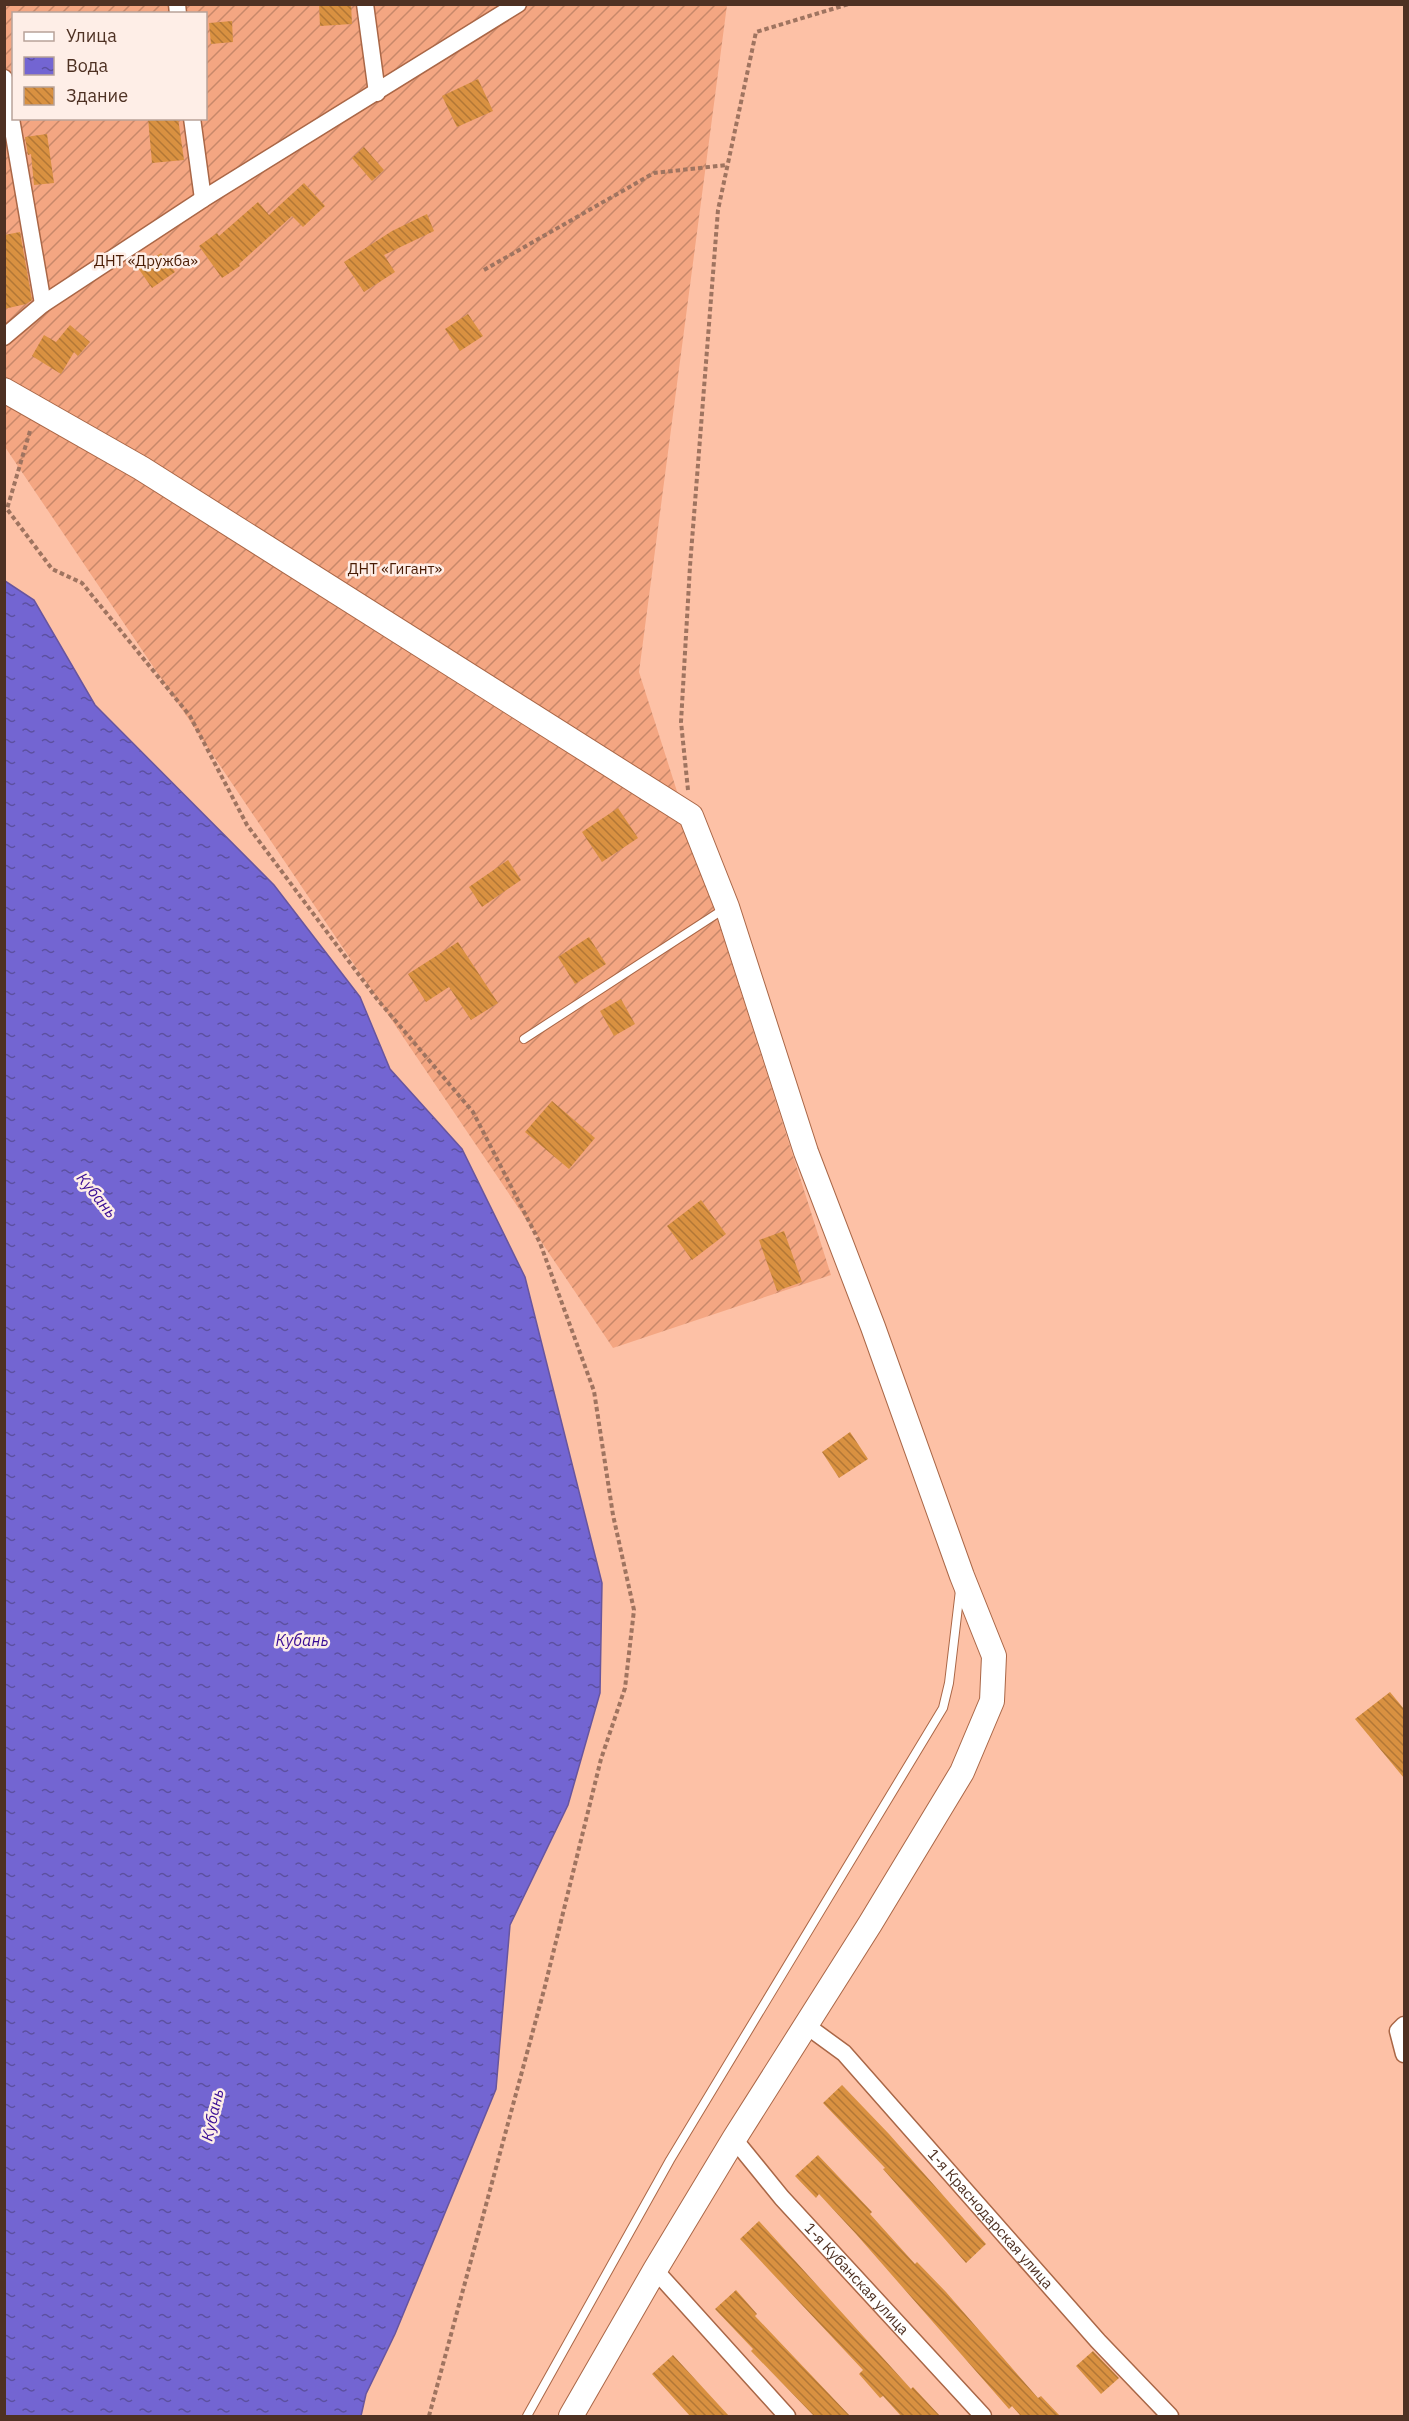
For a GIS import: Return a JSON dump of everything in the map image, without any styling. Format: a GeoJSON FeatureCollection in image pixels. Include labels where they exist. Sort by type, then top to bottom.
{"type":"FeatureCollection","features":[{"type":"Feature","properties":{"kind":"street"},"geometry":{"type":"LineString","coordinates":[[364,4],[377,93]]}},
{"type":"Feature","properties":{"kind":"street"},"geometry":{"type":"LineString","coordinates":[[4,337],[43,304],[203,199],[518,4]]}},
{"type":"Feature","properties":{"kind":"street"},"geometry":{"type":"LineString","coordinates":[[4,78],[43,304]]}},
{"type":"Feature","properties":{"kind":"street"},"geometry":{"type":"LineString","coordinates":[[192,120],[203,199]]}},
{"type":"Feature","properties":{"kind":"street"},"geometry":{"type":"LineString","coordinates":[[4,390],[141,468],[691,816],[727,907],[806,1152],[873,1327],[962,1576],[994,1656],[992,1701],[962,1772],[655,2270],[577,2414]]}},
{"type":"Feature","properties":{"kind":"street"},"geometry":{"type":"LineString","coordinates":[[1404,2025],[1398,2031],[1404,2054]]}},
{"type":"Feature","properties":{"kind":"street","name":"1-я Краснодарская улица"},"geometry":{"type":"LineString","coordinates":[[807,2026],[844,2054],[1098,2341],[1170,2416]]}},
{"type":"Feature","properties":{"kind":"street","name":"1-я Кубанская улица"},"geometry":{"type":"LineString","coordinates":[[734,2139],[790,2207],[983,2416]]}},
{"type":"Feature","properties":{"kind":"street"},"geometry":{"type":"LineString","coordinates":[[655,2270],[787,2416]]}},
{"type":"Feature","properties":{"kind":"lane"},"geometry":{"type":"LineString","coordinates":[[524,1039],[727,907]]}},
{"type":"Feature","properties":{"kind":"lane"},"geometry":{"type":"LineString","coordinates":[[526,2416],[670,2160],[943,1708],[949,1683],[962,1576]]}},
{"type":"Feature","properties":{"kind":"path"},"geometry":{"type":"LineString","coordinates":[[691,816],[681,722],[690,566],[717,222],[727,165],[756,32],[849,4]]}},
{"type":"Feature","properties":{"kind":"path"},"geometry":{"type":"LineString","coordinates":[[484,270],[654,173],[727,165]]}},
{"type":"Feature","properties":{"kind":"path"},"geometry":{"type":"LineString","coordinates":[[37,410],[7,510],[52,569],[82,583],[190,716],[247,825],[377,999],[473,1112],[540,1243],[594,1391],[613,1515],[634,1610],[625,1688],[601,1759],[544,1990],[429,2416]]}},
{"type":"Feature","properties":{"kind":"green space","name":"ДНТ «Гигант»"},"geometry":{"type":"Polygon","coordinates":[[[4,5],[727,5],[639,672],[831,1275],[613,1348],[5,447],[4,5]]]}},
{"type":"Feature","properties":{"kind":"water","name":"Кубань"},"geometry":{"type":"Polygon","coordinates":[[[5,581],[34,600],[95,705],[274,885],[360,997],[390,1069],[462,1149],[525,1277],[602,1583],[600,1693],[568,1805],[510,1925],[496,2089],[395,2334],[366,2394],[361,2416],[5,2416],[5,581]]]}},
{"type":"Feature","properties":{"kind":"building"},"geometry":{"type":"Polygon","coordinates":[[[319,4],[351,4],[352,24],[320,26],[319,4]]]}},
{"type":"Feature","properties":{"kind":"building"},"geometry":{"type":"Polygon","coordinates":[[[232,21],[233,42],[211,44],[209,23],[232,21]]]}},
{"type":"Feature","properties":{"kind":"building"},"geometry":{"type":"Polygon","coordinates":[[[478,79],[493,111],[457,127],[442,96],[478,79]]]}},
{"type":"Feature","properties":{"kind":"building"},"geometry":{"type":"Polygon","coordinates":[[[148,120],[178,120],[184,160],[152,163],[148,120]]]}},
{"type":"Feature","properties":{"kind":"building"},"geometry":{"type":"Polygon","coordinates":[[[47,134],[54,183],[34,185],[31,154],[28,155],[25,137],[47,134]]]}},
{"type":"Feature","properties":{"kind":"building"},"geometry":{"type":"Polygon","coordinates":[[[364,147],[384,170],[372,181],[352,158],[364,147]]]}},
{"type":"Feature","properties":{"kind":"building"},"geometry":{"type":"Polygon","coordinates":[[[304,183],[325,206],[303,227],[292,216],[239,264],[240,266],[222,278],[199,246],[217,233],[219,236],[258,202],[269,215],[304,183]]]}},
{"type":"Feature","properties":{"kind":"building"},"geometry":{"type":"Polygon","coordinates":[[[427,214],[434,231],[384,255],[395,272],[364,292],[344,262],[392,231],[427,214]]]}},
{"type":"Feature","properties":{"kind":"building"},"geometry":{"type":"Polygon","coordinates":[[[20,232],[32,300],[26,304],[4,309],[4,235],[20,232]]]}},
{"type":"Feature","properties":{"kind":"building"},"geometry":{"type":"Polygon","coordinates":[[[161,253],[175,272],[152,288],[138,268],[161,253]]]}},
{"type":"Feature","properties":{"kind":"building"},"geometry":{"type":"Polygon","coordinates":[[[468,314],[483,336],[460,351],[445,329],[468,314]]]}},
{"type":"Feature","properties":{"kind":"building"},"geometry":{"type":"Polygon","coordinates":[[[70,325],[90,342],[78,356],[74,352],[61,374],[32,356],[44,335],[56,342],[70,325]]]}},
{"type":"Feature","properties":{"kind":"building"},"geometry":{"type":"Polygon","coordinates":[[[618,808],[638,838],[602,862],[582,832],[618,808]]]}},
{"type":"Feature","properties":{"kind":"building"},"geometry":{"type":"Polygon","coordinates":[[[508,860],[521,880],[482,907],[469,887],[508,860]]]}},
{"type":"Feature","properties":{"kind":"building"},"geometry":{"type":"Polygon","coordinates":[[[589,937],[606,964],[575,984],[558,957],[589,937]]]}},
{"type":"Feature","properties":{"kind":"building"},"geometry":{"type":"Polygon","coordinates":[[[458,942],[498,1003],[471,1020],[449,987],[426,1002],[408,974],[458,942]]]}},
{"type":"Feature","properties":{"kind":"building"},"geometry":{"type":"Polygon","coordinates":[[[621,999],[635,1024],[614,1036],[600,1011],[621,999]]]}},
{"type":"Feature","properties":{"kind":"building"},"geometry":{"type":"Polygon","coordinates":[[[552,1101],[595,1138],[569,1169],[525,1132],[552,1101]]]}},
{"type":"Feature","properties":{"kind":"building"},"geometry":{"type":"Polygon","coordinates":[[[701,1200],[726,1234],[692,1260],[667,1226],[701,1200]]]}},
{"type":"Feature","properties":{"kind":"building"},"geometry":{"type":"Polygon","coordinates":[[[784,1231],[802,1282],[777,1291],[759,1240],[784,1231]]]}},
{"type":"Feature","properties":{"kind":"building"},"geometry":{"type":"Polygon","coordinates":[[[850,1432],[868,1459],[839,1478],[822,1452],[850,1432]]]}},
{"type":"Feature","properties":{"kind":"building"},"geometry":{"type":"Polygon","coordinates":[[[1390,1692],[1404,1709],[1404,1778],[1355,1719],[1390,1692]]]}},
{"type":"Feature","properties":{"kind":"building"},"geometry":{"type":"Polygon","coordinates":[[[842,2085],[889,2134],[986,2244],[966,2263],[883,2169],[885,2168],[823,2103],[842,2085]]]}},
{"type":"Feature","properties":{"kind":"building"},"geometry":{"type":"Polygon","coordinates":[[[818,2155],[872,2212],[870,2214],[915,2264],[917,2262],[946,2292],[1038,2398],[1041,2396],[1060,2416],[1018,2416],[1020,2415],[1012,2406],[1009,2409],[856,2234],[819,2194],[816,2198],[795,2176],[818,2155]]]}},
{"type":"Feature","properties":{"kind":"building"},"geometry":{"type":"Polygon","coordinates":[[[759,2221],[911,2389],[913,2387],[940,2416],[901,2416],[883,2396],[880,2398],[859,2374],[863,2370],[740,2239],[759,2221]]]}},
{"type":"Feature","properties":{"kind":"building"},"geometry":{"type":"Polygon","coordinates":[[[736,2290],[757,2314],[755,2316],[850,2416],[814,2416],[751,2351],[753,2349],[715,2309],[736,2290]]]}},
{"type":"Feature","properties":{"kind":"building"},"geometry":{"type":"Polygon","coordinates":[[[1093,2351],[1119,2378],[1101,2394],[1076,2366],[1093,2351]]]}},
{"type":"Feature","properties":{"kind":"building"},"geometry":{"type":"Polygon","coordinates":[[[673,2355],[729,2416],[690,2416],[652,2374],[673,2355]]]}},
{"type":"Feature","properties":{"kind":"park label","name":"ДНТ «Дружба»"},"geometry":{"type":"Point","coordinates":[146,261]}}]}
